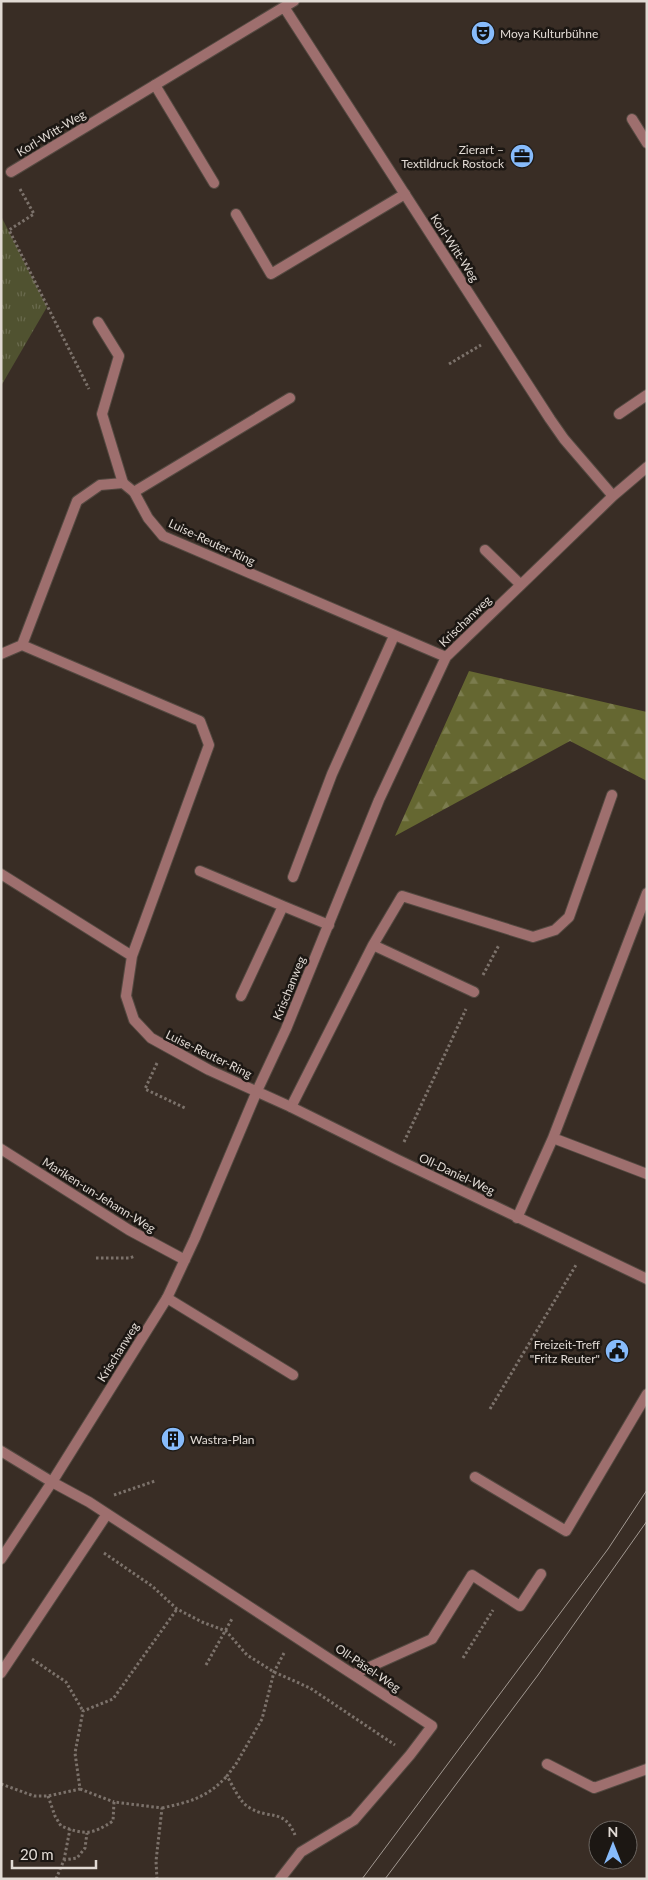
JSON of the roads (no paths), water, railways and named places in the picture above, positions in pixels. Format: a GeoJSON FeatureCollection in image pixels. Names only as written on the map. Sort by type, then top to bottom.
{"type":"FeatureCollection","features":[{"type":"Feature","properties":{"kind":"street","name":"Korl-Witt-Weg"},"geometry":{"type":"LineString","coordinates":[[10,172],[294,1]]}},
{"type":"Feature","properties":{"kind":"street","name":"Korl-Witt-Weg"},"geometry":{"type":"LineString","coordinates":[[284,7],[550,419],[564,439],[613,496]]}},
{"type":"Feature","properties":{"kind":"street"},"geometry":{"type":"LineString","coordinates":[[155,85],[214,183]]}},
{"type":"Feature","properties":{"kind":"street"},"geometry":{"type":"LineString","coordinates":[[632,119],[647,143]]}},
{"type":"Feature","properties":{"kind":"street"},"geometry":{"type":"LineString","coordinates":[[236,214],[271,274],[405,194]]}},
{"type":"Feature","properties":{"kind":"street"},"geometry":{"type":"LineString","coordinates":[[1,654],[22,645],[77,501],[100,485],[123,483],[102,414],[119,356],[98,322]]}},
{"type":"Feature","properties":{"kind":"street"},"geometry":{"type":"LineString","coordinates":[[619,414],[647,395]]}},
{"type":"Feature","properties":{"kind":"street"},"geometry":{"type":"LineString","coordinates":[[134,492],[290,398]]}},
{"type":"Feature","properties":{"kind":"street","name":"Krischanweg"},"geometry":{"type":"LineString","coordinates":[[1,1559],[52,1482],[167,1298],[286,1029],[379,800],[446,656],[613,496],[647,467]]}},
{"type":"Feature","properties":{"kind":"street","name":"Luise-Reuter-Ring"},"geometry":{"type":"LineString","coordinates":[[123,483],[134,492],[148,518],[163,536],[394,636],[446,656]]}},
{"type":"Feature","properties":{"kind":"street"},"geometry":{"type":"LineString","coordinates":[[485,550],[520,584]]}},
{"type":"Feature","properties":{"kind":"street"},"geometry":{"type":"LineString","coordinates":[[293,877],[332,774],[394,636]]}},
{"type":"Feature","properties":{"kind":"street","name":"Luise-Reuter-Ring"},"geometry":{"type":"LineString","coordinates":[[22,645],[200,721],[209,745],[132,956],[126,996],[134,1020],[150,1038],[209,1070],[257,1091]]}},
{"type":"Feature","properties":{"kind":"street"},"geometry":{"type":"LineString","coordinates":[[291,1106],[373,945],[402,896],[533,937],[555,930],[569,917],[612,794]]}},
{"type":"Feature","properties":{"kind":"street"},"geometry":{"type":"LineString","coordinates":[[200,872],[329,925]]}},
{"type":"Feature","properties":{"kind":"street"},"geometry":{"type":"LineString","coordinates":[[1,874],[132,956]]}},
{"type":"Feature","properties":{"kind":"street"},"geometry":{"type":"LineString","coordinates":[[517,1218],[553,1138],[647,893]]}},
{"type":"Feature","properties":{"kind":"street"},"geometry":{"type":"LineString","coordinates":[[241,996],[283,906]]}},
{"type":"Feature","properties":{"kind":"street"},"geometry":{"type":"LineString","coordinates":[[373,945],[474,992]]}},
{"type":"Feature","properties":{"kind":"street","name":"Oll-Daniel-Weg"},"geometry":{"type":"LineString","coordinates":[[257,1091],[517,1218],[647,1279]]}},
{"type":"Feature","properties":{"kind":"street"},"geometry":{"type":"LineString","coordinates":[[553,1138],[647,1174]]}},
{"type":"Feature","properties":{"kind":"street","name":"Mariken-un-Jehann-Weg"},"geometry":{"type":"LineString","coordinates":[[1,1149],[129,1230],[184,1260]]}},
{"type":"Feature","properties":{"kind":"street"},"geometry":{"type":"LineString","coordinates":[[167,1298],[293,1375]]}},
{"type":"Feature","properties":{"kind":"street"},"geometry":{"type":"LineString","coordinates":[[475,1477],[566,1531],[647,1394]]}},
{"type":"Feature","properties":{"kind":"street","name":"Oll-Päsel-Weg"},"geometry":{"type":"LineString","coordinates":[[1,1450],[52,1482],[89,1502],[432,1726],[410,1755],[354,1820],[301,1852],[280,1879]]}},
{"type":"Feature","properties":{"kind":"street"},"geometry":{"type":"LineString","coordinates":[[1,1673],[107,1514]]}},
{"type":"Feature","properties":{"kind":"street"},"geometry":{"type":"LineString","coordinates":[[354,1674],[432,1639],[472,1575],[520,1606],[541,1574]]}},
{"type":"Feature","properties":{"kind":"street"},"geometry":{"type":"LineString","coordinates":[[547,1764],[594,1788],[647,1769]]}},
{"type":"Feature","properties":{"kind":"tram line"},"geometry":{"type":"LineString","coordinates":[[362,1879],[608,1549],[647,1490]]}},
{"type":"Feature","properties":{"kind":"tram line"},"geometry":{"type":"LineString","coordinates":[[385,1879],[538,1675],[647,1521]]}},
{"type":"Feature","properties":{"kind":"place","name":"Moya Kulturbühne"},"geometry":{"type":"Point","coordinates":[483,33]}},
{"type":"Feature","properties":{"kind":"place","name":"Zierart – Textildruck Rostock"},"geometry":{"type":"Point","coordinates":[522,156]}},
{"type":"Feature","properties":{"kind":"place","name":"Freizeit-Treff \"Fritz Reuter\""},"geometry":{"type":"Point","coordinates":[617,1351]}},
{"type":"Feature","properties":{"kind":"place","name":"Wastra-Plan"},"geometry":{"type":"Point","coordinates":[173,1439]}}]}
